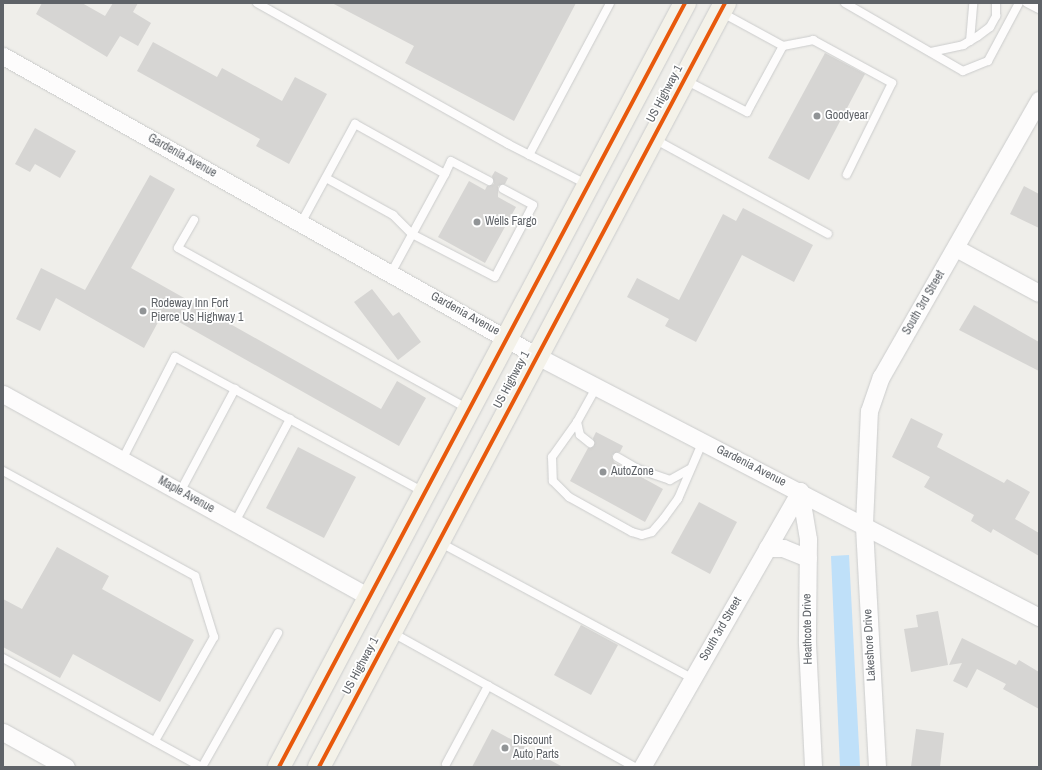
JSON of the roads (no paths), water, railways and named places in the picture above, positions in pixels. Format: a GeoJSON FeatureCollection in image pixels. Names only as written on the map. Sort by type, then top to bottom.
{"type":"FeatureCollection","features":[{"type":"Feature","properties":{"kind":"main road","name":"US Highway 1"},"geometry":{"type":"LineString","coordinates":[[279,767],[685,3]]}},
{"type":"Feature","properties":{"kind":"main road","name":"US Highway 1"},"geometry":{"type":"LineString","coordinates":[[318,767],[684,80],[719,11]]}},
{"type":"Feature","properties":{"kind":"street","name":"Gardenia Avenue"},"geometry":{"type":"LineString","coordinates":[[3,56],[537,356],[864,524],[1039,617]]}},
{"type":"Feature","properties":{"kind":"street","name":"South 3rd Street"},"geometry":{"type":"LineString","coordinates":[[864,524],[869,411],[881,377],[956,248],[1039,100]]}},
{"type":"Feature","properties":{"kind":"street"},"geometry":{"type":"LineString","coordinates":[[956,248],[1039,293]]}},
{"type":"Feature","properties":{"kind":"street","name":"Maple Avenue"},"geometry":{"type":"LineString","coordinates":[[4,396],[369,597]]}},
{"type":"Feature","properties":{"kind":"street","name":"South 3rd Street"},"geometry":{"type":"LineString","coordinates":[[642,767],[800,491]]}},
{"type":"Feature","properties":{"kind":"street","name":"Heathcote Drive"},"geometry":{"type":"LineString","coordinates":[[800,491],[808,539],[807,643],[813,767]]}},
{"type":"Feature","properties":{"kind":"street","name":"Lakeshore Drive"},"geometry":{"type":"LineString","coordinates":[[864,524],[877,767]]}},
{"type":"Feature","properties":{"kind":"street"},"geometry":{"type":"LineString","coordinates":[[767,548],[783,548],[808,558]]}},
{"type":"Feature","properties":{"kind":"street"},"geometry":{"type":"LineString","coordinates":[[3,732],[66,767]]}},
{"type":"Feature","properties":{"kind":"lane"},"geometry":{"type":"LineString","coordinates":[[257,3],[530,155],[588,185]]}},
{"type":"Feature","properties":{"kind":"lane"},"geometry":{"type":"LineString","coordinates":[[530,155],[610,3]]}},
{"type":"Feature","properties":{"kind":"lane"},"geometry":{"type":"LineString","coordinates":[[845,3],[963,71],[988,61],[1019,3]]}},
{"type":"Feature","properties":{"kind":"lane"},"geometry":{"type":"LineString","coordinates":[[970,41],[973,3]]}},
{"type":"Feature","properties":{"kind":"lane"},"geometry":{"type":"LineString","coordinates":[[931,52],[963,45],[990,27],[996,16],[996,3]]}},
{"type":"Feature","properties":{"kind":"lane"},"geometry":{"type":"LineString","coordinates":[[1027,3],[1039,9]]}},
{"type":"Feature","properties":{"kind":"lane"},"geometry":{"type":"LineString","coordinates":[[719,11],[783,46],[813,40],[892,83],[847,174]]}},
{"type":"Feature","properties":{"kind":"lane"},"geometry":{"type":"LineString","coordinates":[[684,80],[747,112],[783,46]]}},
{"type":"Feature","properties":{"kind":"lane"},"geometry":{"type":"LineString","coordinates":[[301,223],[355,124],[446,174]]}},
{"type":"Feature","properties":{"kind":"lane"},"geometry":{"type":"LineString","coordinates":[[653,138],[828,234]]}},
{"type":"Feature","properties":{"kind":"lane"},"geometry":{"type":"LineString","coordinates":[[391,273],[446,174],[451,161],[489,181]]}},
{"type":"Feature","properties":{"kind":"lane"},"geometry":{"type":"LineString","coordinates":[[326,178],[393,215],[412,234],[495,277],[533,205],[502,189]]}},
{"type":"Feature","properties":{"kind":"lane"},"geometry":{"type":"LineString","coordinates":[[194,220],[178,248],[469,409]]}},
{"type":"Feature","properties":{"kind":"lane"},"geometry":{"type":"LineString","coordinates":[[122,460],[175,357],[424,492]]}},
{"type":"Feature","properties":{"kind":"lane"},"geometry":{"type":"LineString","coordinates":[[597,386],[577,422],[552,457],[553,481],[569,497],[632,532],[642,535],[652,532],[678,499],[703,441]]}},
{"type":"Feature","properties":{"kind":"lane"},"geometry":{"type":"LineString","coordinates":[[180,492],[235,389]]}},
{"type":"Feature","properties":{"kind":"lane"},"geometry":{"type":"LineString","coordinates":[[235,522],[290,419]]}},
{"type":"Feature","properties":{"kind":"lane"},"geometry":{"type":"LineString","coordinates":[[577,422],[580,434],[590,443]]}},
{"type":"Feature","properties":{"kind":"lane"},"geometry":{"type":"LineString","coordinates":[[617,457],[638,469],[670,480],[690,469]]}},
{"type":"Feature","properties":{"kind":"lane"},"geometry":{"type":"LineString","coordinates":[[3,471],[194,576],[214,637],[154,741]]}},
{"type":"Feature","properties":{"kind":"lane"},"geometry":{"type":"LineString","coordinates":[[438,541],[693,679]]}},
{"type":"Feature","properties":{"kind":"lane"},"geometry":{"type":"LineString","coordinates":[[390,632],[635,767]]}},
{"type":"Feature","properties":{"kind":"lane"},"geometry":{"type":"LineString","coordinates":[[3,658],[202,767],[278,633]]}},
{"type":"Feature","properties":{"kind":"lane"},"geometry":{"type":"LineString","coordinates":[[446,764],[488,686]]}},
{"type":"Feature","properties":{"kind":"water"},"geometry":{"type":"Polygon","coordinates":[[[849,555],[860,767],[840,767],[831,556],[849,555]]]}},
{"type":"Feature","properties":{"kind":"place","name":"Goodyear"},"geometry":{"type":"Point","coordinates":[817,116]}},
{"type":"Feature","properties":{"kind":"place","name":"Wells Fargo"},"geometry":{"type":"Point","coordinates":[477,222]}},
{"type":"Feature","properties":{"kind":"place","name":"Rodeway Inn Fort Pierce Us Highway 1"},"geometry":{"type":"Point","coordinates":[143,311]}},
{"type":"Feature","properties":{"kind":"place","name":"AutoZone"},"geometry":{"type":"Point","coordinates":[603,472]}},
{"type":"Feature","properties":{"kind":"place","name":"Discount Auto Parts"},"geometry":{"type":"Point","coordinates":[505,748]}}]}
